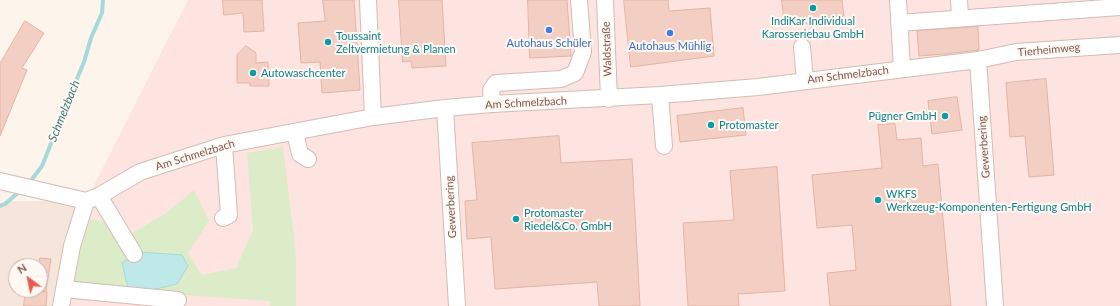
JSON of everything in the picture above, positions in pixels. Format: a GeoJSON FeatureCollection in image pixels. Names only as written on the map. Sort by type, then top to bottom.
{"type":"FeatureCollection","features":[{"type":"Feature","properties":{"kind":"street"},"geometry":{"type":"LineString","coordinates":[[368,0],[373,117]]}},
{"type":"Feature","properties":{"kind":"street"},"geometry":{"type":"LineString","coordinates":[[492,104],[491,90],[496,83],[561,79],[575,72],[583,52],[579,0]]}},
{"type":"Feature","properties":{"kind":"street","name":"Waldstraße"},"geometry":{"type":"LineString","coordinates":[[605,0],[608,99]]}},
{"type":"Feature","properties":{"kind":"street"},"geometry":{"type":"LineString","coordinates":[[898,0],[902,68]]}},
{"type":"Feature","properties":{"kind":"street"},"geometry":{"type":"LineString","coordinates":[[959,0],[960,18]]}},
{"type":"Feature","properties":{"kind":"street"},"geometry":{"type":"LineString","coordinates":[[899,22],[1120,7]]}},
{"type":"Feature","properties":{"kind":"street","name":"Tierheimweg"},"geometry":{"type":"LineString","coordinates":[[978,60],[1016,52],[1120,45]]}},
{"type":"Feature","properties":{"kind":"street"},"geometry":{"type":"LineString","coordinates":[[802,47],[805,81]]}},
{"type":"Feature","properties":{"kind":"street","name":"Am Schmelzbach"},"geometry":{"type":"LineString","coordinates":[[93,198],[140,172],[224,145],[373,117],[492,104],[608,99],[660,95],[759,93],[805,81],[902,68],[978,60]]}},
{"type":"Feature","properties":{"kind":"street","name":"Gewerbering"},"geometry":{"type":"LineString","coordinates":[[978,60],[995,306]]}},
{"type":"Feature","properties":{"kind":"street"},"geometry":{"type":"LineString","coordinates":[[660,95],[664,146]]}},
{"type":"Feature","properties":{"kind":"street","name":"Gewerbering"},"geometry":{"type":"LineString","coordinates":[[445,108],[457,306]]}},
{"type":"Feature","properties":{"kind":"street"},"geometry":{"type":"LineString","coordinates":[[295,132],[300,154],[308,159]]}},
{"type":"Feature","properties":{"kind":"street"},"geometry":{"type":"LineString","coordinates":[[223,218],[229,215],[224,145]]}},
{"type":"Feature","properties":{"kind":"street"},"geometry":{"type":"LineString","coordinates":[[0,181],[35,190],[93,198],[134,254]]}},
{"type":"Feature","properties":{"kind":"street"},"geometry":{"type":"LineString","coordinates":[[61,306],[72,246],[93,198]]}},
{"type":"Feature","properties":{"kind":"street"},"geometry":{"type":"LineString","coordinates":[[64,289],[178,300]]}},
{"type":"Feature","properties":{"kind":"shaded area"},"geometry":{"type":"Polygon","coordinates":[[[188,0],[1120,0],[1120,306],[61,306],[86,201],[188,0]]]}},
{"type":"Feature","properties":{"kind":"shaded area"},"geometry":{"type":"Polygon","coordinates":[[[9,201],[86,201],[61,306],[0,306],[0,206],[9,201]]]}},
{"type":"Feature","properties":{"kind":"green space"},"geometry":{"type":"Polygon","coordinates":[[[283,147],[296,255],[296,306],[270,306],[269,301],[185,295],[162,306],[149,306],[141,300],[143,292],[188,266],[182,255],[140,252],[129,292],[71,288],[80,249],[91,219],[109,222],[122,239],[165,214],[194,190],[209,221],[188,253],[202,275],[236,268],[253,230],[247,153],[283,147]]]}},
{"type":"Feature","properties":{"kind":"water"},"geometry":{"type":"Polygon","coordinates":[[[140,252],[182,255],[188,266],[177,284],[143,292],[129,292],[122,263],[140,252]]]}},
{"type":"Feature","properties":{"kind":"building"},"geometry":{"type":"Polygon","coordinates":[[[223,0],[262,0],[264,31],[244,32],[243,13],[224,15],[223,0]]]}},
{"type":"Feature","properties":{"kind":"building","name":"Toussaint Zeltvermietung & Planen"},"geometry":{"type":"Polygon","coordinates":[[[323,0],[354,0],[360,90],[322,93],[320,62],[301,63],[298,23],[325,21],[323,0]]]}},
{"type":"Feature","properties":{"kind":"building"},"geometry":{"type":"Polygon","coordinates":[[[399,0],[442,0],[446,66],[412,68],[411,61],[403,62],[399,0]]]}},
{"type":"Feature","properties":{"kind":"building","name":"Autohaus Schüler"},"geometry":{"type":"Polygon","coordinates":[[[528,0],[567,0],[571,56],[530,58],[528,0]]]}},
{"type":"Feature","properties":{"kind":"building","name":"Autohaus Mühlig"},"geometry":{"type":"Polygon","coordinates":[[[624,0],[668,0],[669,11],[710,8],[714,56],[631,67],[624,0]]]}},
{"type":"Feature","properties":{"kind":"building","name":"IndiKar Individual Karosseriebau GmbH"},"geometry":{"type":"Polygon","coordinates":[[[782,0],[842,0],[844,16],[821,19],[813,29],[806,23],[785,25],[782,0]]]}},
{"type":"Feature","properties":{"kind":"building"},"geometry":{"type":"Polygon","coordinates":[[[25,21],[44,33],[22,68],[27,70],[0,136],[0,64],[25,21]]]}},
{"type":"Feature","properties":{"kind":"building"},"geometry":{"type":"Polygon","coordinates":[[[978,27],[979,50],[919,56],[917,31],[978,27]]]}},
{"type":"Feature","properties":{"kind":"building","name":"Autowaschcenter"},"geometry":{"type":"Polygon","coordinates":[[[246,46],[256,53],[256,63],[268,62],[269,86],[250,86],[250,83],[237,83],[237,55],[246,46]]]}},
{"type":"Feature","properties":{"kind":"building"},"geometry":{"type":"Polygon","coordinates":[[[1046,79],[1054,175],[1029,177],[1025,136],[1010,137],[1006,83],[1046,79]]]}},
{"type":"Feature","properties":{"kind":"building","name":"Pügner GmbH"},"geometry":{"type":"Polygon","coordinates":[[[957,97],[962,130],[932,134],[928,101],[957,97]]]}},
{"type":"Feature","properties":{"kind":"building","name":"Protomaster"},"geometry":{"type":"Polygon","coordinates":[[[743,108],[746,135],[680,142],[677,116],[743,108]]]}},
{"type":"Feature","properties":{"kind":"building","name":"WKFS Werkzeug-Komponenten-Fertigung GmbH"},"geometry":{"type":"Polygon","coordinates":[[[895,124],[897,140],[921,138],[923,166],[938,164],[951,306],[830,306],[827,273],[856,270],[852,225],[817,228],[812,175],[882,168],[878,125],[895,124]]]}},
{"type":"Feature","properties":{"kind":"building"},"geometry":{"type":"Polygon","coordinates":[[[559,136],[561,163],[632,159],[640,306],[599,306],[597,282],[495,289],[491,237],[467,239],[465,201],[477,200],[472,143],[559,136]]]}},
{"type":"Feature","properties":{"kind":"building"},"geometry":{"type":"Polygon","coordinates":[[[777,167],[785,291],[738,294],[739,306],[688,306],[683,223],[734,220],[730,171],[777,167]]]}},
{"type":"Feature","properties":{"kind":"building"},"geometry":{"type":"Polygon","coordinates":[[[48,259],[51,259],[48,278],[48,259]]]}},
{"type":"Feature","properties":{"kind":"building"},"geometry":{"type":"Polygon","coordinates":[[[25,298],[47,298],[46,306],[24,306],[25,298]]]}},
{"type":"Feature","properties":{"kind":"waterway","name":"Schmelzbach"},"geometry":{"type":"LineString","coordinates":[[29,183],[42,166],[57,131],[84,62],[91,38],[102,13],[103,0]]}},
{"type":"Feature","properties":{"kind":"waterway","name":"Schmelzbach"},"geometry":{"type":"LineString","coordinates":[[0,206],[5,204],[21,190]]}},
{"type":"Feature","properties":{"kind":"place","name":"IndiKar Individual Karosseriebau GmbH"},"geometry":{"type":"Point","coordinates":[813,8]}},
{"type":"Feature","properties":{"kind":"place","name":"Autohaus Schüler"},"geometry":{"type":"Point","coordinates":[549,30]}},
{"type":"Feature","properties":{"kind":"place","name":"Autohaus Mühlig"},"geometry":{"type":"Point","coordinates":[670,33]}},
{"type":"Feature","properties":{"kind":"place","name":"Toussaint Zeltvermietung & Planen"},"geometry":{"type":"Point","coordinates":[328,42]}},
{"type":"Feature","properties":{"kind":"place","name":"Autowaschcenter"},"geometry":{"type":"Point","coordinates":[253,73]}},
{"type":"Feature","properties":{"kind":"place","name":"Pügner GmbH"},"geometry":{"type":"Point","coordinates":[945,116]}},
{"type":"Feature","properties":{"kind":"place","name":"Protomaster"},"geometry":{"type":"Point","coordinates":[711,125]}},
{"type":"Feature","properties":{"kind":"place","name":"WKFS Werkzeug-Komponenten-Fertigung GmbH"},"geometry":{"type":"Point","coordinates":[878,200]}},
{"type":"Feature","properties":{"kind":"place","name":"Protomaster Riedel&Co. GmbH"},"geometry":{"type":"Point","coordinates":[516,219]}}]}
